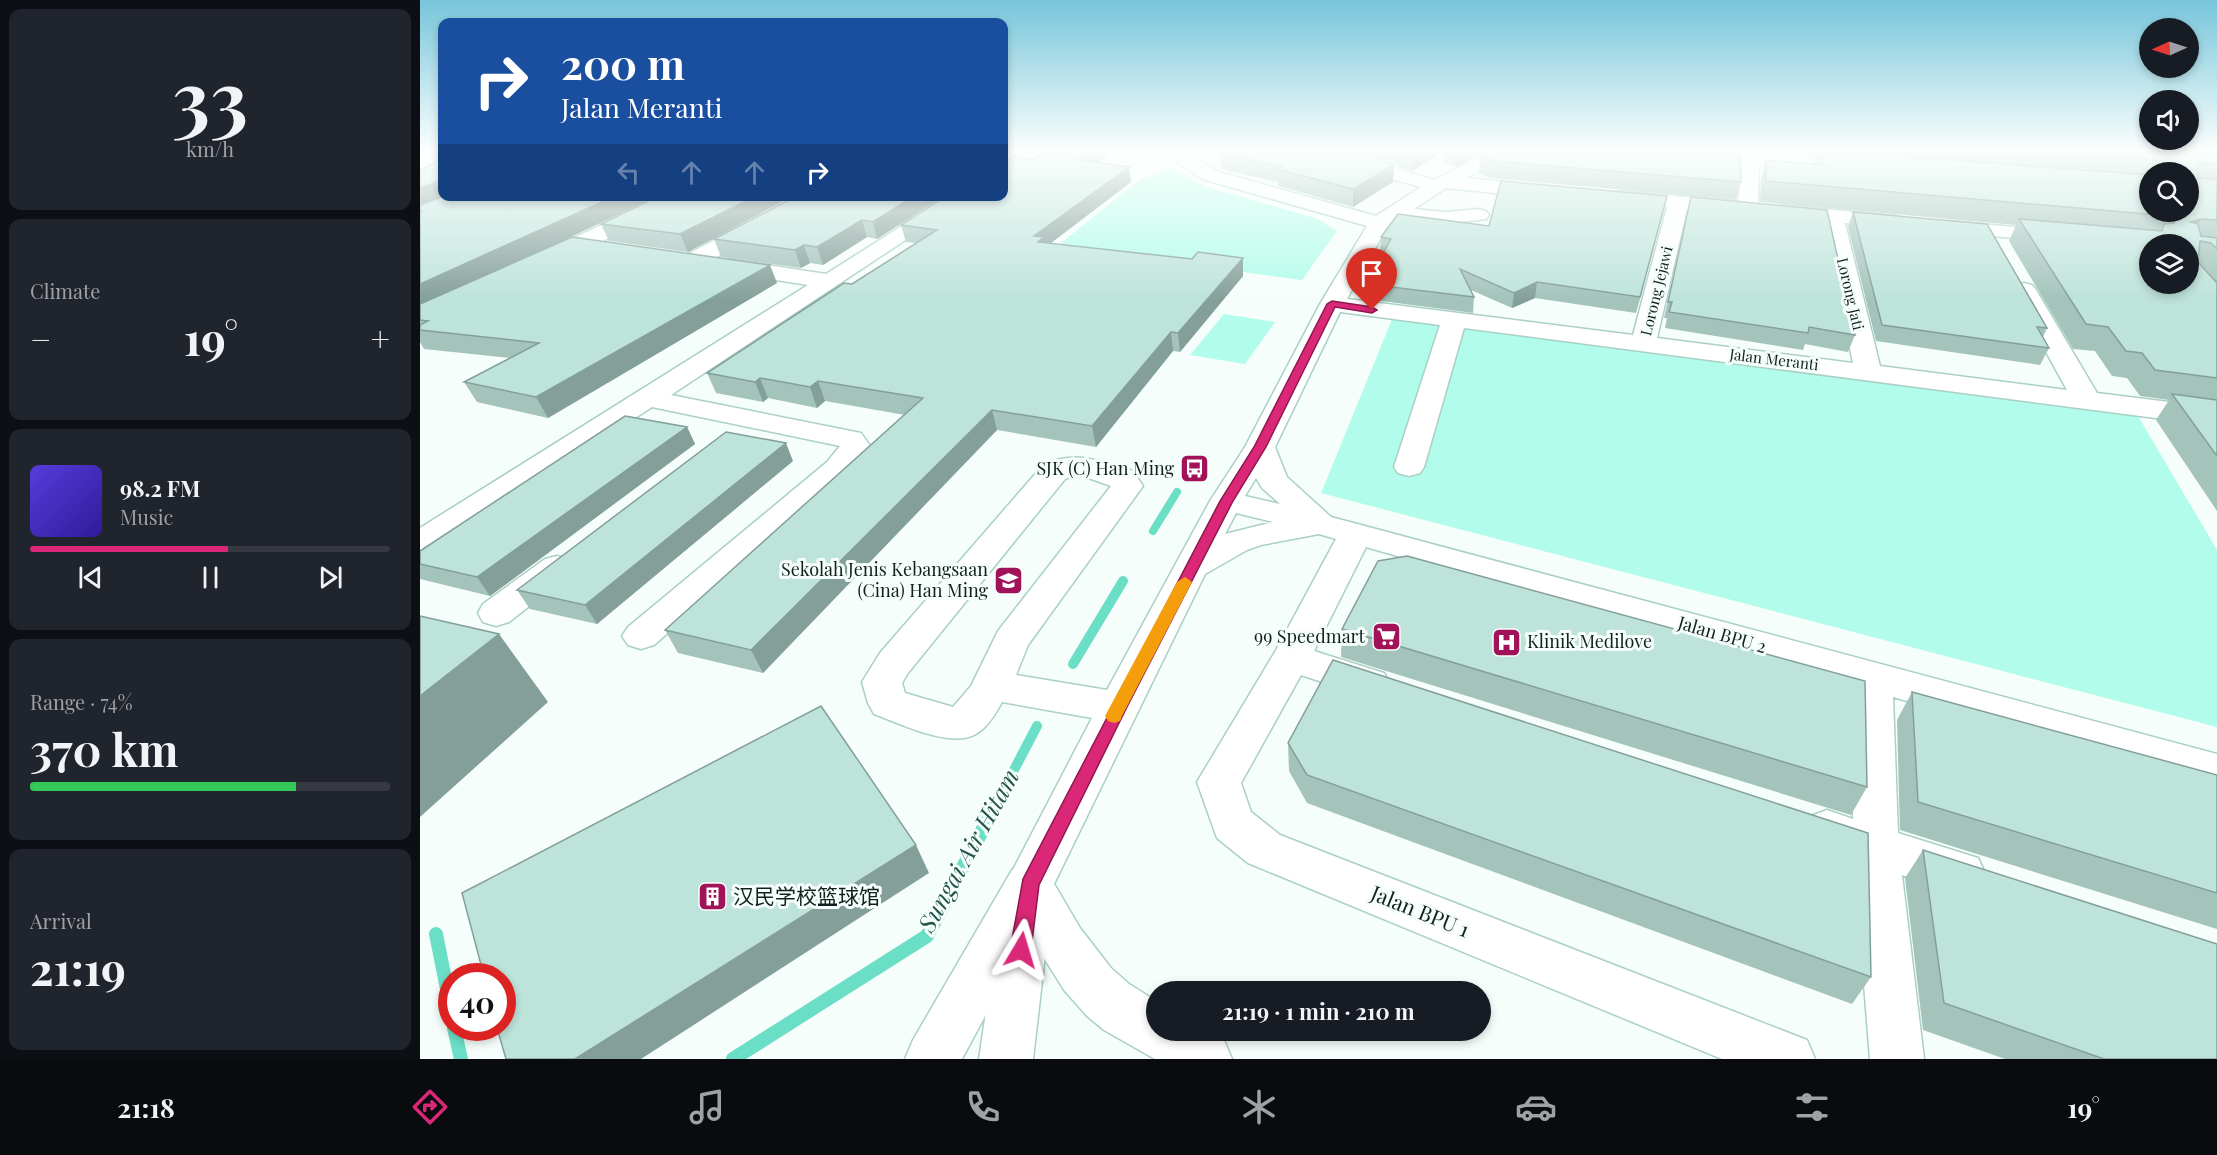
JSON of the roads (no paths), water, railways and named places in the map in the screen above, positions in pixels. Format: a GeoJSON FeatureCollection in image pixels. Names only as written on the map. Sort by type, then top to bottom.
{"type":"FeatureCollection","features":[{"type":"Feature","properties":{"kind":"street"},"geometry":{"type":"LineString","coordinates":[[525,269],[670,201]]}},
{"type":"Feature","properties":{"kind":"street"},"geometry":{"type":"LineString","coordinates":[[693,261],[805,201]]}},
{"type":"Feature","properties":{"kind":"street"},"geometry":{"type":"LineString","coordinates":[[420,543],[955,201]]}},
{"type":"Feature","properties":{"kind":"street"},"geometry":{"type":"LineString","coordinates":[[1317,201],[1387,218],[1479,216]]}},
{"type":"Feature","properties":{"kind":"street"},"geometry":{"type":"LineString","coordinates":[[932,1059],[986,966],[1029,885],[1118,707],[1226,501],[1260,447],[1332,304],[1387,218],[1413,201]]}},
{"type":"Feature","properties":{"kind":"street"},"geometry":{"type":"LineString","coordinates":[[1669,201],[1912,223]]}},
{"type":"Feature","properties":{"kind":"street"},"geometry":{"type":"LineString","coordinates":[[1748,201],[1748,208]]}},
{"type":"Feature","properties":{"kind":"street","name":"Lorong Jejawi"},"geometry":{"type":"LineString","coordinates":[[1643,344],[1678,202]]}},
{"type":"Feature","properties":{"kind":"street","name":"Lorong Jati"},"geometry":{"type":"LineString","coordinates":[[1833,216],[1868,372]]}},
{"type":"Feature","properties":{"kind":"street"},"geometry":{"type":"LineString","coordinates":[[1934,225],[2002,250],[2139,245]]}},
{"type":"Feature","properties":{"kind":"street"},"geometry":{"type":"LineString","coordinates":[[578,245],[612,250]]}},
{"type":"Feature","properties":{"kind":"street"},"geometry":{"type":"LineString","coordinates":[[2002,250],[2086,400]]}},
{"type":"Feature","properties":{"kind":"street"},"geometry":{"type":"LineString","coordinates":[[669,258],[830,281]]}},
{"type":"Feature","properties":{"kind":"street","name":"Jalan Meranti"},"geometry":{"type":"LineString","coordinates":[[1332,304],[2217,417]]}},
{"type":"Feature","properties":{"kind":"street"},"geometry":{"type":"LineString","coordinates":[[1409,467],[1454,321]]}},
{"type":"Feature","properties":{"kind":"street"},"geometry":{"type":"LineString","coordinates":[[641,636],[838,468],[856,447],[851,439],[646,398]]}},
{"type":"Feature","properties":{"kind":"street"},"geometry":{"type":"LineString","coordinates":[[724,441],[752,419]]}},
{"type":"Feature","properties":{"kind":"street"},"geometry":{"type":"LineString","coordinates":[[1260,447],[1273,481],[1340,529]]}},
{"type":"Feature","properties":{"kind":"street"},"geometry":{"type":"LineString","coordinates":[[1078,465],[1122,478],[1127,486],[1011,641],[990,685],[976,712],[962,723],[946,722],[888,703],[882,682],[894,663],[1054,472],[1066,466],[1078,465]]}},
{"type":"Feature","properties":{"kind":"street","name":"Jalan BPU 2"},"geometry":{"type":"LineString","coordinates":[[1226,501],[1340,529],[2217,772]]}},
{"type":"Feature","properties":{"kind":"street"},"geometry":{"type":"LineString","coordinates":[[1193,566],[1235,542],[1258,535],[1340,529]]}},
{"type":"Feature","properties":{"kind":"street","name":"Jalan BPU 1"},"geometry":{"type":"LineString","coordinates":[[1340,529],[1292,658],[1219,782],[1233,824],[1264,849],[1788,1059]]}},
{"type":"Feature","properties":{"kind":"street"},"geometry":{"type":"LineString","coordinates":[[496,613],[582,549]]}},
{"type":"Feature","properties":{"kind":"street"},"geometry":{"type":"LineString","coordinates":[[1292,658],[1404,694]]}},
{"type":"Feature","properties":{"kind":"street"},"geometry":{"type":"LineString","coordinates":[[1873,677],[1876,845],[1897,1059]]}},
{"type":"Feature","properties":{"kind":"street"},"geometry":{"type":"LineString","coordinates":[[990,685],[1118,707]]}},
{"type":"Feature","properties":{"kind":"street"},"geometry":{"type":"LineString","coordinates":[[1786,816],[2001,885]]}},
{"type":"Feature","properties":{"kind":"street"},"geometry":{"type":"LineString","coordinates":[[1029,885],[1074,964],[1106,999],[1146,1023]]}},
{"type":"Feature","properties":{"kind":"street"},"geometry":{"type":"LineString","coordinates":[[1006,1059],[1029,885]]}},
{"type":"Feature","properties":{"kind":"street"},"geometry":{"type":"LineString","coordinates":[[1175,1041],[1205,1059]]}},
{"type":"Feature","properties":{"kind":"waterway","name":"Sungai Air Hitam"},"geometry":{"type":"LineString","coordinates":[[1153,531],[1177,492]]}},
{"type":"Feature","properties":{"kind":"waterway","name":"Sungai Air Hitam"},"geometry":{"type":"LineString","coordinates":[[1073,664],[1123,581]]}},
{"type":"Feature","properties":{"kind":"waterway","name":"Sungai Air Hitam"},"geometry":{"type":"LineString","coordinates":[[1004,789],[1037,726]]}},
{"type":"Feature","properties":{"kind":"waterway","name":"Sungai Air Hitam"},"geometry":{"type":"LineString","coordinates":[[733,1059],[927,936],[1005,787]]}},
{"type":"Feature","properties":{"kind":"waterway"},"geometry":{"type":"LineString","coordinates":[[436,934],[442,963]]}},
{"type":"Feature","properties":{"kind":"waterway"},"geometry":{"type":"LineString","coordinates":[[457,1041],[461,1059]]}},
{"type":"Feature","properties":{"kind":"place","name":"SJK (C) Han Ming"},"geometry":{"type":"Point","coordinates":[1195,469]}},
{"type":"Feature","properties":{"kind":"place","name":"Sekolah Jenis Kebangsaan (Cina) Han Ming"},"geometry":{"type":"Point","coordinates":[1009,580]}},
{"type":"Feature","properties":{"kind":"place","name":"99 Speedmart"},"geometry":{"type":"Point","coordinates":[1386,637]}},
{"type":"Feature","properties":{"kind":"place","name":"Klinik Medilove"},"geometry":{"type":"Point","coordinates":[1506,642]}},
{"type":"Feature","properties":{"kind":"place","name":"汉民学校篮球馆"},"geometry":{"type":"Point","coordinates":[712,897]}}]}
